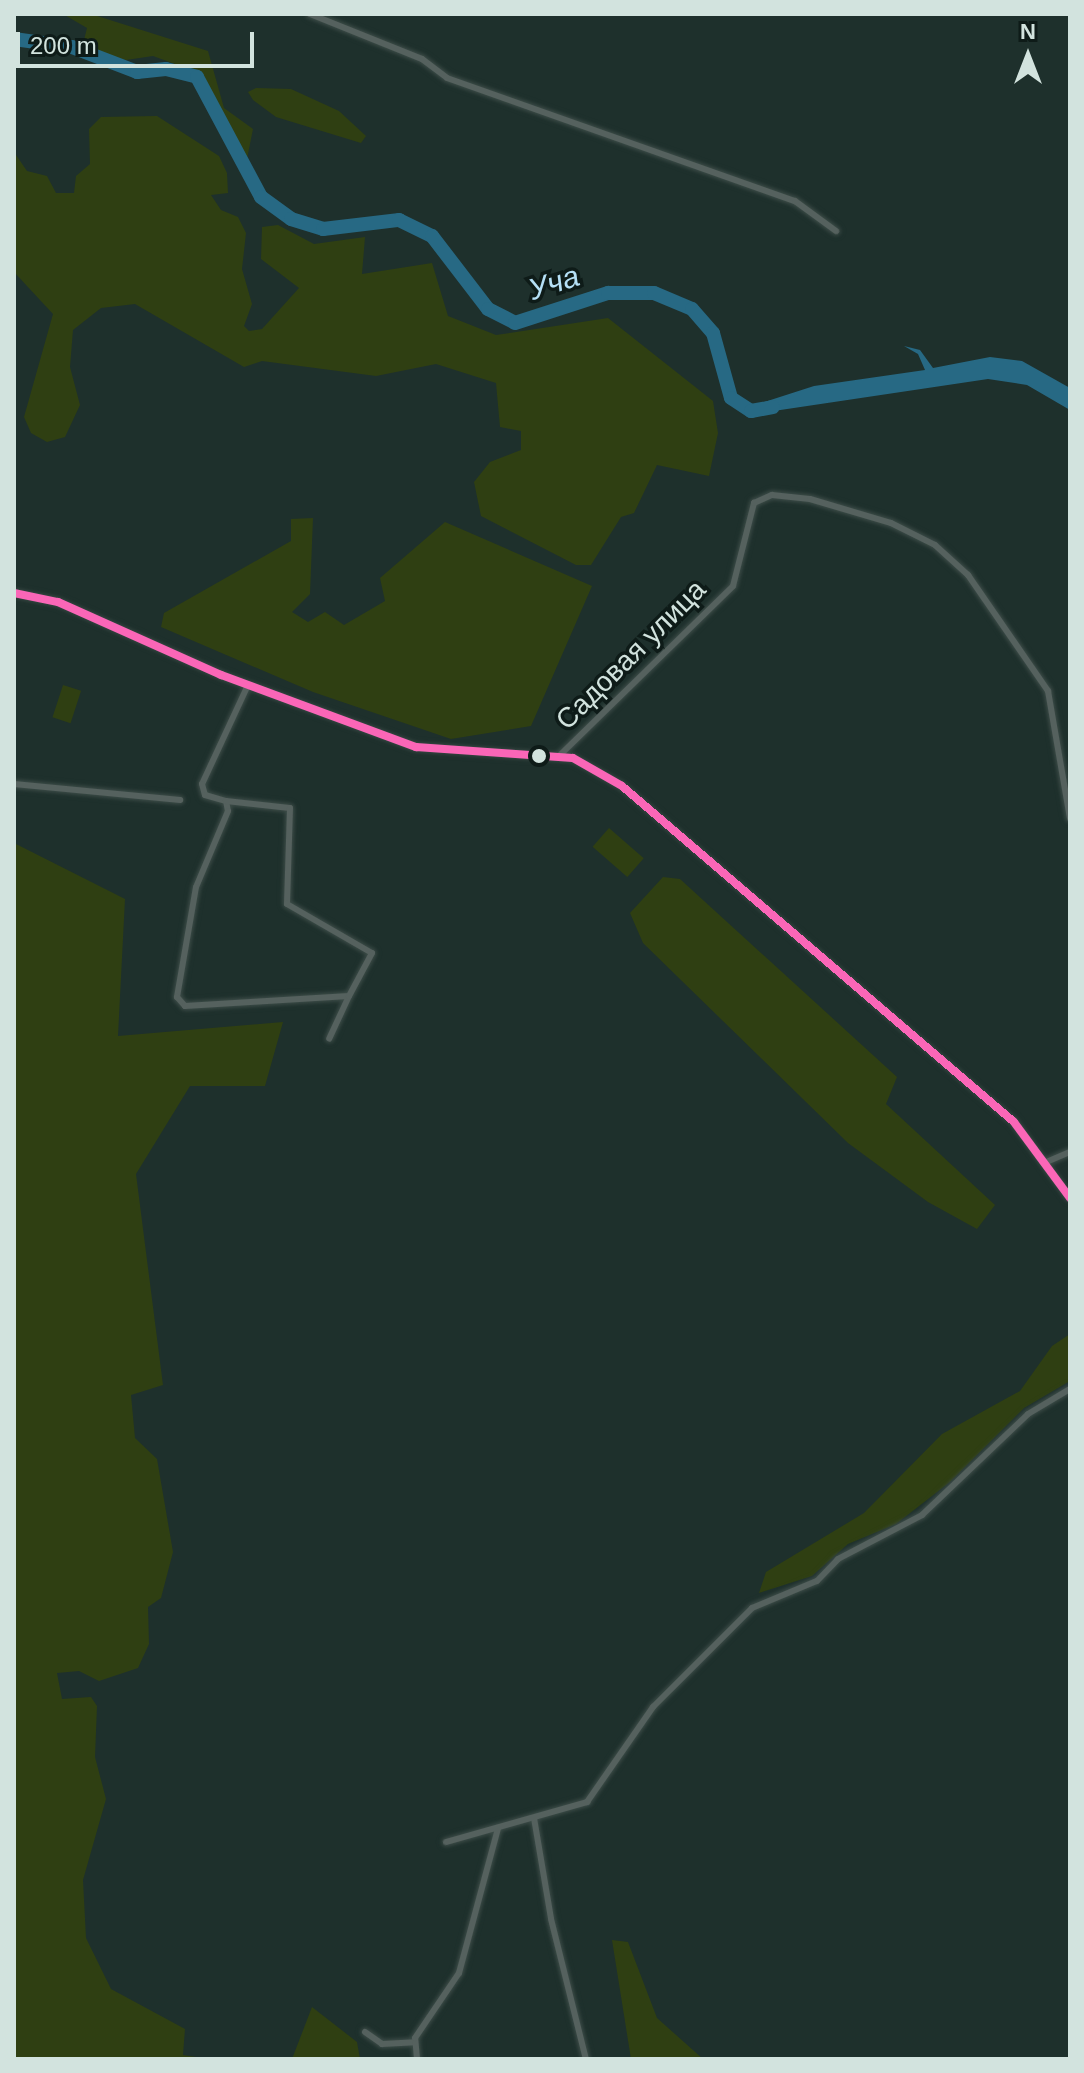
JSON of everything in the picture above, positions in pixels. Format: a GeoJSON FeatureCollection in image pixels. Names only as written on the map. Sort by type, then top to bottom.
{"type":"FeatureCollection","features":[{"type":"Feature","properties":{"kind":"street"},"geometry":{"type":"LineString","coordinates":[[310,14],[422,59],[447,78],[795,201],[836,231]]}},
{"type":"Feature","properties":{"kind":"street","name":"Садовая улица"},"geometry":{"type":"LineString","coordinates":[[559,757],[733,586],[754,503],[772,495],[891,523],[935,545],[1007,624],[1048,691],[1070,818]]}},
{"type":"Feature","properties":{"kind":"street"},"geometry":{"type":"LineString","coordinates":[[14,593],[58,602],[248,685],[416,747],[559,757],[622,786],[1014,1122],[1070,1198]]}},
{"type":"Feature","properties":{"kind":"street"},"geometry":{"type":"LineString","coordinates":[[248,685],[202,784],[205,795],[226,801],[290,808],[287,904],[372,953],[329,1039]]}},
{"type":"Feature","properties":{"kind":"street"},"geometry":{"type":"LineString","coordinates":[[14,784],[180,800]]}},
{"type":"Feature","properties":{"kind":"street"},"geometry":{"type":"LineString","coordinates":[[226,801],[196,887],[177,997],[185,1006],[349,996]]}},
{"type":"Feature","properties":{"kind":"street"},"geometry":{"type":"LineString","coordinates":[[1044,1163],[1070,1152]]}},
{"type":"Feature","properties":{"kind":"street"},"geometry":{"type":"LineString","coordinates":[[446,1842],[587,1802],[653,1707],[752,1608],[817,1581],[838,1559],[922,1515],[1028,1414],[1070,1389]]}},
{"type":"Feature","properties":{"kind":"street"},"geometry":{"type":"LineString","coordinates":[[534,1818],[551,1919],[586,2059]]}},
{"type":"Feature","properties":{"kind":"street"},"geometry":{"type":"LineString","coordinates":[[417,2059],[415,2042],[459,1973],[498,1828]]}},
{"type":"Feature","properties":{"kind":"street"},"geometry":{"type":"LineString","coordinates":[[365,2032],[382,2044],[415,2042]]}},
{"type":"Feature","properties":{"kind":"green space"},"geometry":{"type":"Polygon","coordinates":[[[63,14],[91,14],[208,51],[224,108],[253,129],[246,164],[197,72],[153,56],[126,60],[100,53],[83,44],[87,28],[63,14]]]}},
{"type":"Feature","properties":{"kind":"green space"},"geometry":{"type":"Polygon","coordinates":[[[256,88],[291,89],[339,111],[366,136],[361,143],[276,117],[253,100],[248,92],[256,88]]]}},
{"type":"Feature","properties":{"kind":"green space"},"geometry":{"type":"Polygon","coordinates":[[[157,116],[219,156],[227,173],[228,193],[211,195],[221,210],[238,217],[246,233],[242,269],[252,304],[244,326],[249,331],[262,329],[299,288],[261,259],[262,227],[278,225],[314,244],[365,237],[362,274],[432,263],[448,316],[496,335],[608,318],[713,401],[718,433],[709,476],[657,465],[634,513],[621,517],[591,565],[576,565],[481,516],[474,482],[490,462],[521,450],[521,431],[500,427],[496,383],[436,364],[376,376],[262,361],[244,367],[135,304],[101,308],[73,330],[70,367],[80,405],[65,437],[47,442],[31,433],[24,417],[53,314],[14,272],[14,152],[27,171],[47,176],[56,193],[74,193],[76,176],[90,164],[89,129],[101,117],[157,116]]]}},
{"type":"Feature","properties":{"kind":"green space"},"geometry":{"type":"Polygon","coordinates":[[[313,518],[310,594],[292,612],[308,622],[325,612],[344,625],[385,601],[380,578],[445,522],[592,586],[531,726],[451,739],[313,692],[161,627],[164,613],[291,541],[291,519],[313,518]]]}},
{"type":"Feature","properties":{"kind":"green space"},"geometry":{"type":"Polygon","coordinates":[[[63,685],[81,691],[71,723],[52,717],[63,685]]]}},
{"type":"Feature","properties":{"kind":"green space"},"geometry":{"type":"Polygon","coordinates":[[[609,828],[644,858],[627,877],[593,847],[609,828]]]}},
{"type":"Feature","properties":{"kind":"green space"},"geometry":{"type":"Polygon","coordinates":[[[14,843],[125,899],[118,1036],[283,1022],[265,1086],[190,1086],[136,1174],[163,1385],[131,1395],[135,1438],[157,1459],[173,1552],[161,1598],[148,1607],[149,1644],[138,1668],[99,1681],[79,1671],[57,1673],[62,1699],[91,1697],[97,1706],[95,1757],[106,1799],[83,1880],[86,1938],[111,1989],[185,2029],[183,2055],[209,2059],[14,2059],[14,843]]]}},
{"type":"Feature","properties":{"kind":"green space"},"geometry":{"type":"Polygon","coordinates":[[[663,877],[680,879],[897,1077],[886,1104],[995,1205],[977,1229],[928,1202],[848,1143],[643,943],[630,913],[663,877]]]}},
{"type":"Feature","properties":{"kind":"green space"},"geometry":{"type":"Polygon","coordinates":[[[1070,1334],[1070,1381],[1024,1408],[950,1482],[896,1524],[848,1544],[812,1576],[759,1593],[766,1572],[864,1513],[942,1434],[1020,1391],[1052,1346],[1070,1334]]]}},
{"type":"Feature","properties":{"kind":"green space"},"geometry":{"type":"Polygon","coordinates":[[[612,1940],[628,1942],[657,2018],[703,2059],[631,2059],[612,1940]]]}},
{"type":"Feature","properties":{"kind":"green space"},"geometry":{"type":"Polygon","coordinates":[[[312,2007],[357,2042],[360,2059],[292,2059],[312,2007]]]}},
{"type":"Feature","properties":{"kind":"water"},"geometry":{"type":"Polygon","coordinates":[[[904,346],[920,350],[933,368],[990,357],[1022,361],[1070,388],[1070,410],[1027,385],[988,379],[754,414],[755,405],[814,386],[925,370],[918,354],[904,346]]]}},
{"type":"Feature","properties":{"kind":"waterway","name":"Уча"},"geometry":{"type":"LineString","coordinates":[[14,39],[72,47],[137,72],[166,69],[197,77],[261,197],[291,219],[323,229],[399,220],[432,236],[488,309],[515,323],[608,293],[654,293],[692,309],[713,333],[731,398],[751,411],[773,407]]}},
{"type":"Feature","properties":{"kind":"transit line"},"geometry":{"type":"LineString","coordinates":[[14,593],[58,602],[221,675],[416,747],[573,758],[622,786],[1014,1122],[1070,1198]]}}]}
